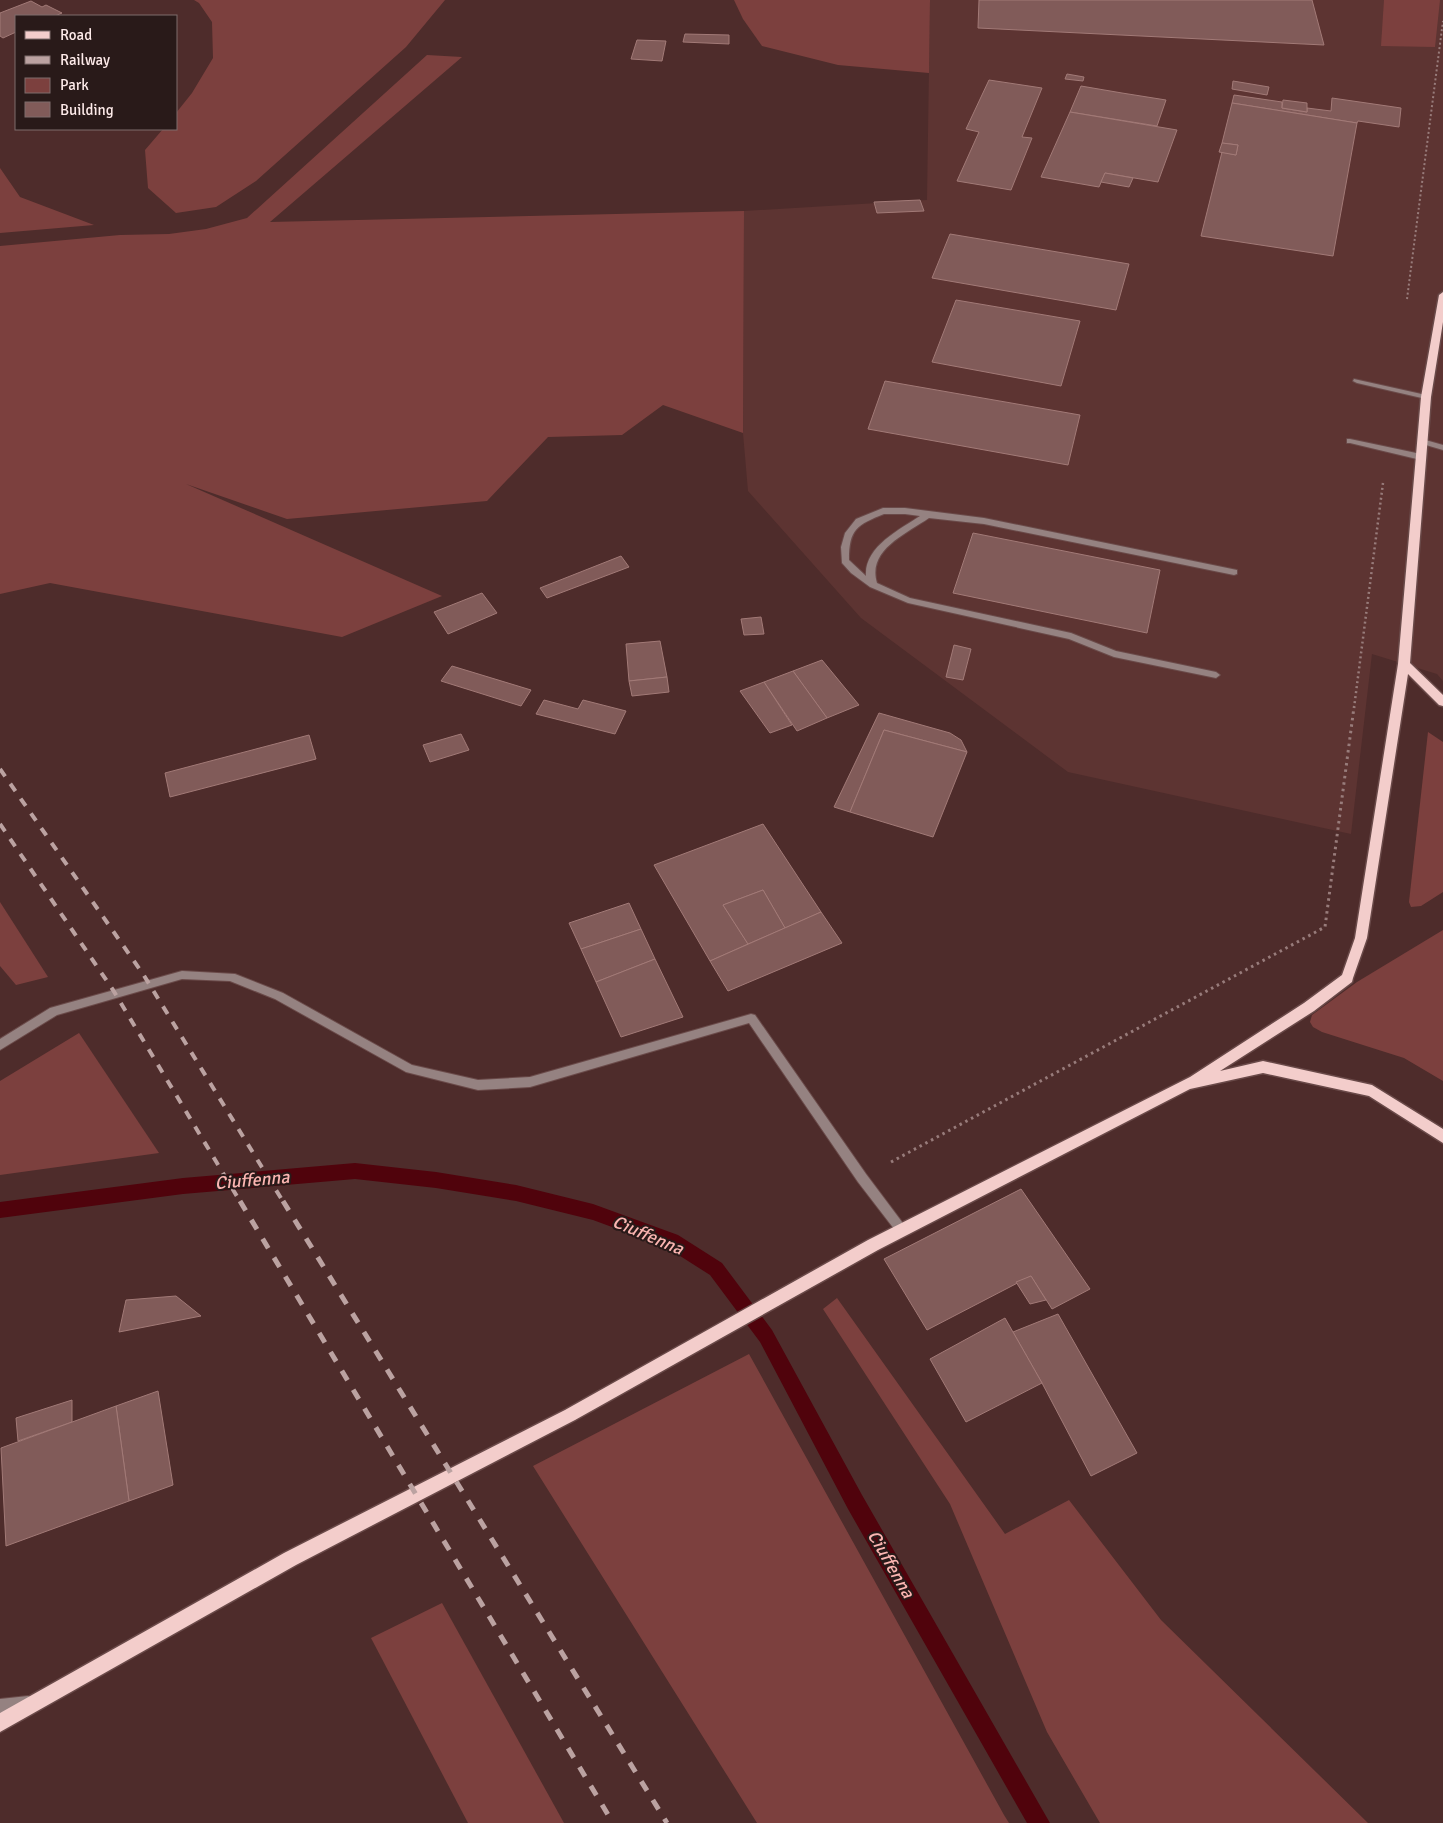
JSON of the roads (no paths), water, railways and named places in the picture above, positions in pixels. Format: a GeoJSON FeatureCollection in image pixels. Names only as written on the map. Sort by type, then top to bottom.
{"type":"FeatureCollection","features":[{"type":"Feature","properties":{"kind":"main road"},"geometry":{"type":"LineString","coordinates":[[0,1723],[290,1559],[570,1415],[902,1230],[1187,1084],[1309,1007],[1347,978],[1361,938],[1404,664],[1426,397],[1443,295]]}},
{"type":"Feature","properties":{"kind":"main road"},"geometry":{"type":"LineString","coordinates":[[1404,664],[1443,702]]}},
{"type":"Feature","properties":{"kind":"main road"},"geometry":{"type":"LineString","coordinates":[[1187,1084],[1263,1068],[1372,1092],[1443,1137]]}},
{"type":"Feature","properties":{"kind":"street"},"geometry":{"type":"LineString","coordinates":[[1357,381],[1426,397]]}},
{"type":"Feature","properties":{"kind":"street"},"geometry":{"type":"LineString","coordinates":[[1350,441],[1421,457]]}},
{"type":"Feature","properties":{"kind":"street"},"geometry":{"type":"LineString","coordinates":[[1422,441],[1443,448]]}},
{"type":"Feature","properties":{"kind":"street"},"geometry":{"type":"LineString","coordinates":[[1216,676],[1114,654],[1071,636],[908,600],[873,585],[854,571],[845,561],[845,546],[849,533],[859,521],[883,511],[905,511],[984,521],[1234,572]]}},
{"type":"Feature","properties":{"kind":"street"},"geometry":{"type":"LineString","coordinates":[[873,585],[870,573],[871,564],[879,551],[927,514]]}},
{"type":"Feature","properties":{"kind":"street"},"geometry":{"type":"LineString","coordinates":[[0,1045],[54,1011],[182,974],[231,977],[279,996],[410,1070],[478,1085],[530,1082],[751,1018],[862,1178],[902,1230]]}},
{"type":"Feature","properties":{"kind":"street"},"geometry":{"type":"LineString","coordinates":[[0,1706],[39,1702]]}},
{"type":"Feature","properties":{"kind":"waterway","name":"Ciuffenna"},"geometry":{"type":"LineString","coordinates":[[0,1210],[183,1186],[355,1171],[436,1180],[516,1193],[593,1212],[672,1241],[716,1269],[766,1336],[855,1502],[1039,1823]]}},
{"type":"Feature","properties":{"kind":"railway"},"geometry":{"type":"LineString","coordinates":[[0,769],[143,974],[284,1203]]}},
{"type":"Feature","properties":{"kind":"railway"},"geometry":{"type":"LineString","coordinates":[[0,824],[113,990],[241,1203]]}},
{"type":"Feature","properties":{"kind":"railway"},"geometry":{"type":"LineString","coordinates":[[240,1201],[613,1823]]}},
{"type":"Feature","properties":{"kind":"railway"},"geometry":{"type":"LineString","coordinates":[[283,1201],[667,1823]]}}]}
